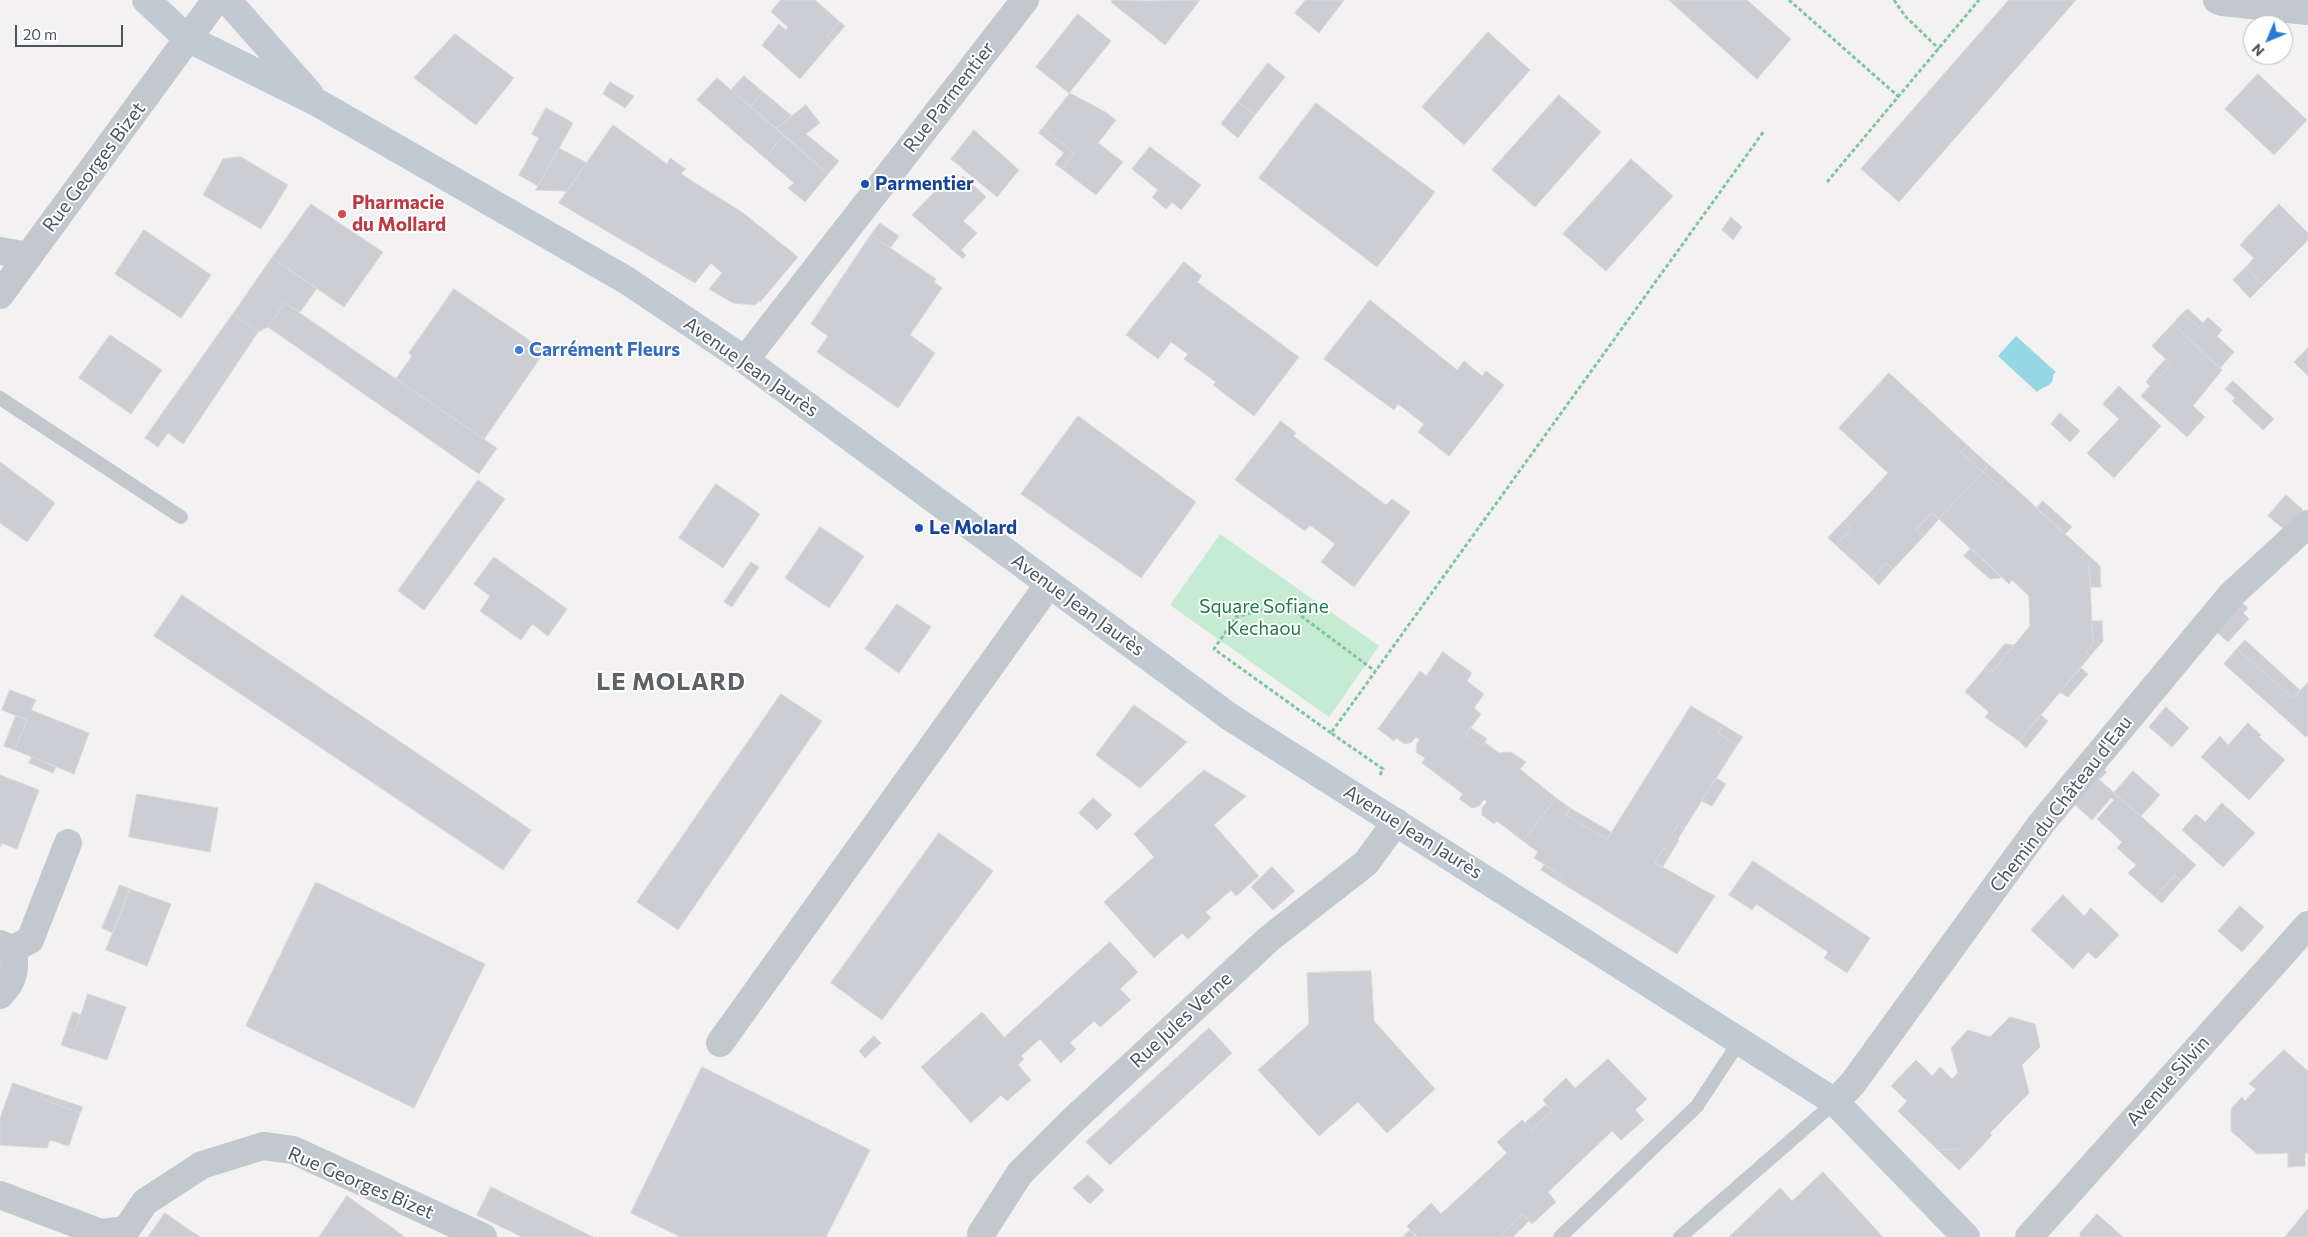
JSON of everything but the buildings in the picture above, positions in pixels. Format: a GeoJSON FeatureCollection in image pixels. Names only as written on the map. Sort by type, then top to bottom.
{"type":"FeatureCollection","features":[{"type":"Feature","properties":{"kind":"main road","name":"Avenue Jean Jaurès"},"geometry":{"type":"LineString","coordinates":[[146,0],[187,38],[318,104],[626,280],[745,360],[1230,717],[1835,1102],[1966,1237]]}},
{"type":"Feature","properties":{"kind":"main road","name":"Avenue Jean Jaurès"},"geometry":{"type":"LineString","coordinates":[[227,0],[318,104]]}},
{"type":"Feature","properties":{"kind":"street","name":"Rue Georges Bizet"},"geometry":{"type":"LineString","coordinates":[[0,295],[216,0]]}},
{"type":"Feature","properties":{"kind":"street","name":"Rue Parmentier"},"geometry":{"type":"LineString","coordinates":[[745,360],[1025,0]]}},
{"type":"Feature","properties":{"kind":"street"},"geometry":{"type":"LineString","coordinates":[[2217,0],[2308,11]]}},
{"type":"Feature","properties":{"kind":"street"},"geometry":{"type":"LineString","coordinates":[[0,251],[28,256]]}},
{"type":"Feature","properties":{"kind":"street","name":"Chemin du Château d'Eau"},"geometry":{"type":"LineString","coordinates":[[1835,1102],[1853,1083],[2041,824],[2231,595],[2308,524]]}},
{"type":"Feature","properties":{"kind":"street"},"geometry":{"type":"LineString","coordinates":[[720,1043],[1050,584]]}},
{"type":"Feature","properties":{"kind":"street","name":"Rue Jules Verne"},"geometry":{"type":"LineString","coordinates":[[982,1234],[1020,1173],[1072,1120],[1270,938],[1366,862],[1396,822]]}},
{"type":"Feature","properties":{"kind":"street"},"geometry":{"type":"LineString","coordinates":[[0,995],[12,980],[16,966],[7,947],[30,940],[68,842]]}},
{"type":"Feature","properties":{"kind":"street","name":"Avenue Silvin"},"geometry":{"type":"LineString","coordinates":[[2029,1237],[2308,925]]}},
{"type":"Feature","properties":{"kind":"street","name":"Rue Georges Bizet"},"geometry":{"type":"LineString","coordinates":[[0,1195],[101,1233],[126,1230],[145,1202],[202,1165],[263,1146],[293,1150],[483,1237]]}},
{"type":"Feature","properties":{"kind":"lane"},"geometry":{"type":"LineString","coordinates":[[0,398],[180,517]]}},
{"type":"Feature","properties":{"kind":"lane"},"geometry":{"type":"LineString","coordinates":[[1560,1237],[1697,1106],[1738,1042]]}},
{"type":"Feature","properties":{"kind":"lane"},"geometry":{"type":"LineString","coordinates":[[1680,1237],[1835,1102]]}},
{"type":"Feature","properties":{"kind":"path"},"geometry":{"type":"LineString","coordinates":[[1789,0],[1899,97]]}},
{"type":"Feature","properties":{"kind":"path"},"geometry":{"type":"LineString","coordinates":[[1894,0],[1905,16],[1940,49]]}},
{"type":"Feature","properties":{"kind":"path"},"geometry":{"type":"LineString","coordinates":[[1827,182],[1979,0]]}},
{"type":"Feature","properties":{"kind":"path"},"geometry":{"type":"LineString","coordinates":[[1331,733],[1764,131]]}},
{"type":"Feature","properties":{"kind":"path"},"geometry":{"type":"LineString","coordinates":[[1364,801],[1383,769],[1214,650],[1236,617],[1285,604],[1375,671]]}},
{"type":"Feature","properties":{"kind":"green space","name":"Square Sofiane Kechaou"},"geometry":{"type":"Polygon","coordinates":[[[1220,534],[1379,646],[1329,717],[1170,605],[1220,534]]]}},
{"type":"Feature","properties":{"kind":"water"},"geometry":{"type":"Polygon","coordinates":[[[2016,336],[2056,372],[2053,375],[2052,382],[2037,392],[1998,356],[2016,336]]]}},
{"type":"Feature","properties":{"kind":"place","name":"Parmentier"},"geometry":{"type":"Point","coordinates":[865,184]}},
{"type":"Feature","properties":{"kind":"place","name":"Pharmacie du Mollard"},"geometry":{"type":"Point","coordinates":[342,214]}},
{"type":"Feature","properties":{"kind":"place","name":"Carrément Fleurs"},"geometry":{"type":"Point","coordinates":[519,350]}},
{"type":"Feature","properties":{"kind":"place","name":"Le Molard"},"geometry":{"type":"Point","coordinates":[919,528]}},
{"type":"Feature","properties":{"kind":"district","name":"LE MOLARD"},"geometry":{"type":"Point","coordinates":[671,682]}}]}
